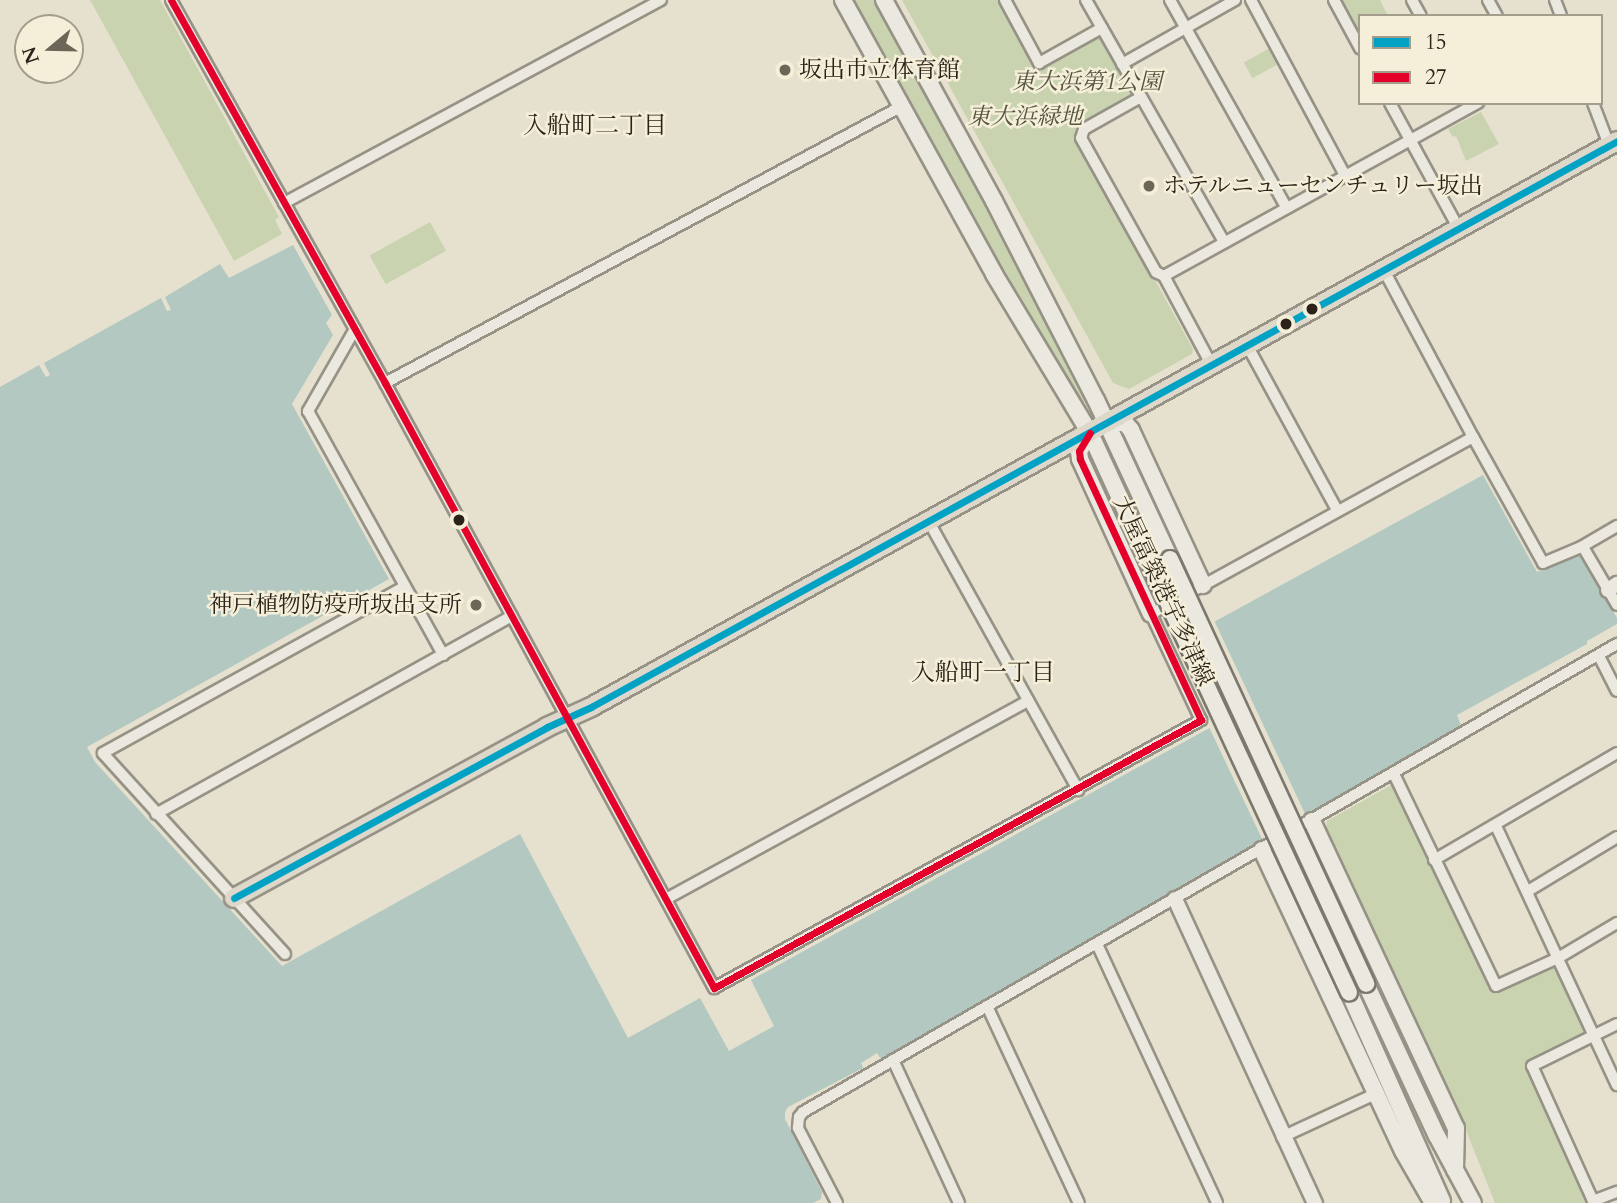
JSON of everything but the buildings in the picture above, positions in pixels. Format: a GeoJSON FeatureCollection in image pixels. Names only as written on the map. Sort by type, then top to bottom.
{"type":"FeatureCollection","features":[{"type":"Feature","properties":{"kind":"main road","name":"大屋冨築港宇多津線"},"geometry":{"type":"LineString","coordinates":[[843,0],[995,274],[1090,433],[1349,992],[1443,1203]]}},
{"type":"Feature","properties":{"kind":"main road","name":"大屋冨築港宇多津線"},"geometry":{"type":"LineString","coordinates":[[884,0],[1000,212],[1107,423],[1366,984],[1473,1203]]}},
{"type":"Feature","properties":{"kind":"main road"},"geometry":{"type":"LineString","coordinates":[[234,898],[929,522],[1613,143]]}},
{"type":"Feature","properties":{"kind":"main road"},"geometry":{"type":"LineString","coordinates":[[1107,423],[1125,423],[1131,430],[1203,585]]}},
{"type":"Feature","properties":{"kind":"main road"},"geometry":{"type":"LineString","coordinates":[[1090,433],[1079,451],[1080,459],[1151,614]]}},
{"type":"Feature","properties":{"kind":"main road"},"geometry":{"type":"LineString","coordinates":[[1312,821],[1456,1128],[1455,1170]]}},
{"type":"Feature","properties":{"kind":"main road"},"geometry":{"type":"LineString","coordinates":[[1262,850],[1403,1151],[1433,1203]]}},
{"type":"Feature","properties":{"kind":"street"},"geometry":{"type":"LineString","coordinates":[[171,0],[385,383],[714,988],[1201,720],[1151,614],[1473,437]]}},
{"type":"Feature","properties":{"kind":"street"},"geometry":{"type":"LineString","coordinates":[[284,203],[661,0]]}},
{"type":"Feature","properties":{"kind":"street"},"geometry":{"type":"LineString","coordinates":[[1005,0],[1039,63],[1102,28]]}},
{"type":"Feature","properties":{"kind":"street"},"geometry":{"type":"LineString","coordinates":[[1086,0],[1224,242]]}},
{"type":"Feature","properties":{"kind":"street"},"geometry":{"type":"LineString","coordinates":[[1170,0],[1286,207]]}},
{"type":"Feature","properties":{"kind":"street"},"geometry":{"type":"LineString","coordinates":[[1122,64],[1235,0]]}},
{"type":"Feature","properties":{"kind":"street"},"geometry":{"type":"LineString","coordinates":[[1251,0],[1345,175]]}},
{"type":"Feature","properties":{"kind":"street"},"geometry":{"type":"LineString","coordinates":[[1334,0],[1358,44]]}},
{"type":"Feature","properties":{"kind":"street"},"geometry":{"type":"LineString","coordinates":[[1141,97],[1084,129],[1081,138],[1156,272],[1164,276],[1211,364]]}},
{"type":"Feature","properties":{"kind":"street"},"geometry":{"type":"LineString","coordinates":[[1391,105],[1459,229]]}},
{"type":"Feature","properties":{"kind":"street"},"geometry":{"type":"LineString","coordinates":[[1164,276],[1471,105]]}},
{"type":"Feature","properties":{"kind":"street"},"geometry":{"type":"LineString","coordinates":[[1594,105],[1613,143]]}},
{"type":"Feature","properties":{"kind":"street"},"geometry":{"type":"LineString","coordinates":[[385,383],[902,106]]}},
{"type":"Feature","properties":{"kind":"street"},"geometry":{"type":"LineString","coordinates":[[1384,270],[1543,563],[1583,547],[1617,526]]}},
{"type":"Feature","properties":{"kind":"street"},"geometry":{"type":"LineString","coordinates":[[355,329],[308,411],[443,654]]}},
{"type":"Feature","properties":{"kind":"street"},"geometry":{"type":"LineString","coordinates":[[1247,345],[1337,510]]}},
{"type":"Feature","properties":{"kind":"street"},"geometry":{"type":"LineString","coordinates":[[929,522],[1078,790]]}},
{"type":"Feature","properties":{"kind":"street"},"geometry":{"type":"LineString","coordinates":[[1583,547],[1613,587],[1617,604]]}},
{"type":"Feature","properties":{"kind":"street"},"geometry":{"type":"LineString","coordinates":[[285,954],[103,753],[404,587]]}},
{"type":"Feature","properties":{"kind":"street"},"geometry":{"type":"LineString","coordinates":[[156,814],[512,616]]}},
{"type":"Feature","properties":{"kind":"street"},"geometry":{"type":"LineString","coordinates":[[837,1203],[798,1128],[799,1117],[892,1060],[1617,644]]}},
{"type":"Feature","properties":{"kind":"street"},"geometry":{"type":"LineString","coordinates":[[1599,656],[1617,691]]}},
{"type":"Feature","properties":{"kind":"street"},"geometry":{"type":"LineString","coordinates":[[666,899],[1028,701]]}},
{"type":"Feature","properties":{"kind":"street"},"geometry":{"type":"LineString","coordinates":[[1434,860],[1617,753]]}},
{"type":"Feature","properties":{"kind":"street"},"geometry":{"type":"LineString","coordinates":[[1394,774],[1496,986],[1558,958],[1617,923]]}},
{"type":"Feature","properties":{"kind":"street"},"geometry":{"type":"LineString","coordinates":[[1496,826],[1617,1085]]}},
{"type":"Feature","properties":{"kind":"street"},"geometry":{"type":"LineString","coordinates":[[1528,891],[1617,837]]}},
{"type":"Feature","properties":{"kind":"street"},"geometry":{"type":"LineString","coordinates":[[1175,899],[1282,1137],[1315,1203]]}},
{"type":"Feature","properties":{"kind":"street"},"geometry":{"type":"LineString","coordinates":[[1097,944],[1217,1203]]}},
{"type":"Feature","properties":{"kind":"street"},"geometry":{"type":"LineString","coordinates":[[987,1006],[1079,1203]]}},
{"type":"Feature","properties":{"kind":"street"},"geometry":{"type":"LineString","coordinates":[[1617,1024],[1532,1066],[1593,1202],[1617,1192]]}},
{"type":"Feature","properties":{"kind":"street"},"geometry":{"type":"LineString","coordinates":[[892,1060],[958,1203]]}},
{"type":"Feature","properties":{"kind":"street"},"geometry":{"type":"LineString","coordinates":[[1282,1137],[1376,1094]]}},
{"type":"Feature","properties":{"kind":"green space"},"geometry":{"type":"Polygon","coordinates":[[[90,0],[160,0],[279,217],[275,220],[282,234],[234,261],[90,0]]]}},
{"type":"Feature","properties":{"kind":"green space"},"geometry":{"type":"Polygon","coordinates":[[[855,0],[877,0],[1013,248],[1049,331],[1085,402],[1083,403],[996,256],[855,0]]]}},
{"type":"Feature","properties":{"kind":"green space","name":"東大浜緑地"},"geometry":{"type":"Polygon","coordinates":[[[902,0],[1002,0],[1039,68],[1098,37],[1101,38],[1133,93],[1131,98],[1074,133],[1193,349],[1192,354],[1129,389],[1113,383],[902,0]]]}},
{"type":"Feature","properties":{"kind":"green space"},"geometry":{"type":"Polygon","coordinates":[[[1341,0],[1380,0],[1387,14],[1358,14],[1358,30],[1341,0]]]}},
{"type":"Feature","properties":{"kind":"green space"},"geometry":{"type":"Polygon","coordinates":[[[1270,48],[1279,64],[1252,78],[1244,63],[1270,48]]]}},
{"type":"Feature","properties":{"kind":"green space"},"geometry":{"type":"Polygon","coordinates":[[[1481,112],[1499,144],[1466,161],[1456,136],[1453,137],[1448,129],[1481,112]]]}},
{"type":"Feature","properties":{"kind":"green space"},"geometry":{"type":"Polygon","coordinates":[[[430,222],[446,251],[386,284],[370,255],[430,222]]]}},
{"type":"Feature","properties":{"kind":"green space"},"geometry":{"type":"Polygon","coordinates":[[[1393,784],[1491,993],[1554,967],[1584,1031],[1582,1036],[1525,1064],[1589,1203],[1495,1203],[1463,1123],[1326,828],[1327,821],[1393,784]]]}},
{"type":"Feature","properties":{"kind":"water"},"geometry":{"type":"Polygon","coordinates":[[[293,245],[332,315],[326,323],[333,335],[292,404],[389,579],[87,747],[95,762],[282,966],[520,834],[628,1038],[700,998],[729,1051],[774,1026],[751,980],[1253,704],[1242,681],[1190,635],[1483,475],[1537,572],[1578,552],[1617,618],[1617,624],[1587,641],[1587,644],[1457,715],[1461,726],[881,1059],[877,1053],[861,1063],[863,1068],[788,1107],[785,1119],[822,1192],[821,1199],[813,1203],[0,1203],[0,387],[39,365],[46,377],[50,375],[44,363],[161,298],[167,311],[171,310],[165,297],[220,264],[229,278],[293,245]]]}},
{"type":"Feature","properties":{"kind":"pier"},"geometry":{"type":"Polygon","coordinates":[[[1213,618],[1307,818],[1264,843],[1208,725],[1249,703],[1241,685],[1218,697],[1188,632],[1213,618]]]}},
{"type":"Feature","properties":{"kind":"transit line","name":"27"},"geometry":{"type":"LineString","coordinates":[[171,0],[385,383],[714,988],[1201,720],[1080,459],[1079,451],[1090,433]]}},
{"type":"Feature","properties":{"kind":"transit line","name":"15"},"geometry":{"type":"LineString","coordinates":[[234,898],[547,727],[591,707],[1617,141]]}},
{"type":"Feature","properties":{"kind":"place","name":"坂出市立体育館"},"geometry":{"type":"Point","coordinates":[785,70]}},
{"type":"Feature","properties":{"kind":"place","name":"ホテルニューセンチュリー坂出"},"geometry":{"type":"Point","coordinates":[1149,186]}},
{"type":"Feature","properties":{"kind":"place","name":"神戸植物防疫所坂出支所"},"geometry":{"type":"Point","coordinates":[476,605]}},
{"type":"Feature","properties":{"kind":"district","name":"入船町二丁目"},"geometry":{"type":"Point","coordinates":[595,126]}},
{"type":"Feature","properties":{"kind":"district","name":"入船町一丁目"},"geometry":{"type":"Point","coordinates":[983,673]}},
{"type":"Feature","properties":{"kind":"park label","name":"東大浜第1公園"},"geometry":{"type":"Point","coordinates":[1087,82]}}]}
